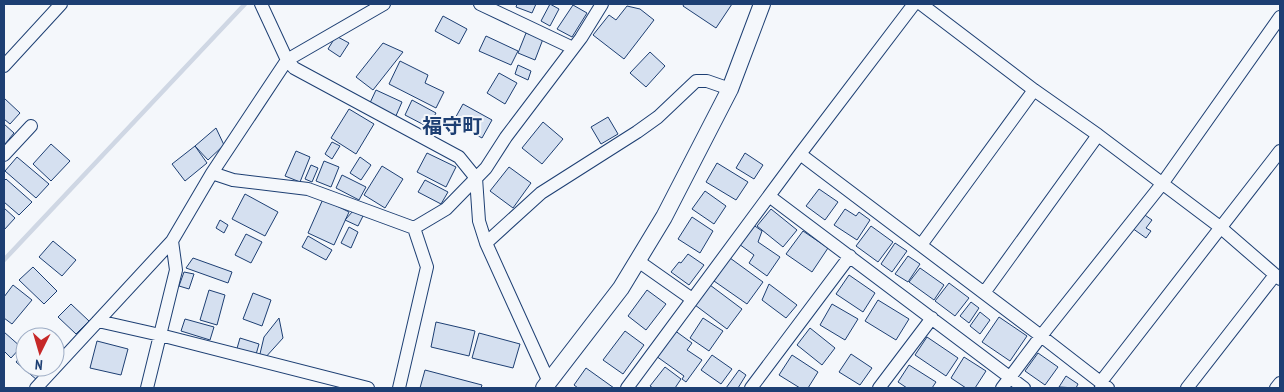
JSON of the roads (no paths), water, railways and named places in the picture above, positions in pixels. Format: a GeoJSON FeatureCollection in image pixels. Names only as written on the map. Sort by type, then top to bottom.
{"type":"FeatureCollection","features":[{"type":"Feature","properties":{"kind":"street"},"geometry":{"type":"LineString","coordinates":[[4,66],[62,4]]}},
{"type":"Feature","properties":{"kind":"street"},"geometry":{"type":"LineString","coordinates":[[261,4],[287,60],[294,68],[459,157],[476,178],[479,221],[486,243],[546,385],[604,312],[638,261],[693,162],[730,89],[762,4]]}},
{"type":"Feature","properties":{"kind":"street"},"geometry":{"type":"LineString","coordinates":[[36,388],[172,241],[212,173],[287,60],[384,4]]}},
{"type":"Feature","properties":{"kind":"street"},"geometry":{"type":"LineString","coordinates":[[480,4],[573,48]]}},
{"type":"Feature","properties":{"kind":"street"},"geometry":{"type":"LineString","coordinates":[[414,228],[446,209],[486,168],[506,137],[573,48],[602,4]]}},
{"type":"Feature","properties":{"kind":"street"},"geometry":{"type":"LineString","coordinates":[[632,386],[692,300],[914,4]]}},
{"type":"Feature","properties":{"kind":"street"},"geometry":{"type":"LineString","coordinates":[[921,4],[1220,227],[1278,277],[1187,388]]}},
{"type":"Feature","properties":{"kind":"street"},"geometry":{"type":"LineString","coordinates":[[1002,388],[1162,184],[1280,17]]}},
{"type":"Feature","properties":{"kind":"street"},"geometry":{"type":"LineString","coordinates":[[486,243],[541,193],[658,117],[696,80],[708,81],[730,89]]}},
{"type":"Feature","properties":{"kind":"street"},"geometry":{"type":"LineString","coordinates":[[921,245],[1034,90]]}},
{"type":"Feature","properties":{"kind":"street"},"geometry":{"type":"LineString","coordinates":[[4,154],[31,126]]}},
{"type":"Feature","properties":{"kind":"street"},"geometry":{"type":"LineString","coordinates":[[984,292],[1098,135]]}},
{"type":"Feature","properties":{"kind":"street"},"geometry":{"type":"LineString","coordinates":[[800,154],[984,292],[1104,386],[1220,227],[1276,166],[1280,151]]}},
{"type":"Feature","properties":{"kind":"street"},"geometry":{"type":"LineString","coordinates":[[212,173],[233,180],[308,189],[414,228]]}},
{"type":"Feature","properties":{"kind":"street"},"geometry":{"type":"LineString","coordinates":[[769,196],[1024,388]]}},
{"type":"Feature","properties":{"kind":"street"},"geometry":{"type":"LineString","coordinates":[[399,388],[427,267],[414,228]]}},
{"type":"Feature","properties":{"kind":"street"},"geometry":{"type":"LineString","coordinates":[[147,388],[176,270],[172,241]]}},
{"type":"Feature","properties":{"kind":"street"},"geometry":{"type":"LineString","coordinates":[[751,388],[850,256]]}},
{"type":"Feature","properties":{"kind":"street"},"geometry":{"type":"LineString","coordinates":[[638,261],[692,300]]}},
{"type":"Feature","properties":{"kind":"street"},"geometry":{"type":"LineString","coordinates":[[878,388],[932,318]]}},
{"type":"Feature","properties":{"kind":"street"},"geometry":{"type":"LineString","coordinates":[[98,321],[368,388]]}},
{"type":"Feature","properties":{"kind":"street"},"geometry":{"type":"LineString","coordinates":[[1276,388],[1280,383]]}},
{"type":"Feature","properties":{"kind":"waterway"},"geometry":{"type":"LineString","coordinates":[[4,260],[245,4]]}},
{"type":"Feature","properties":{"kind":"district","name":"福守町"},"geometry":{"type":"Point","coordinates":[452,126]}}]}
